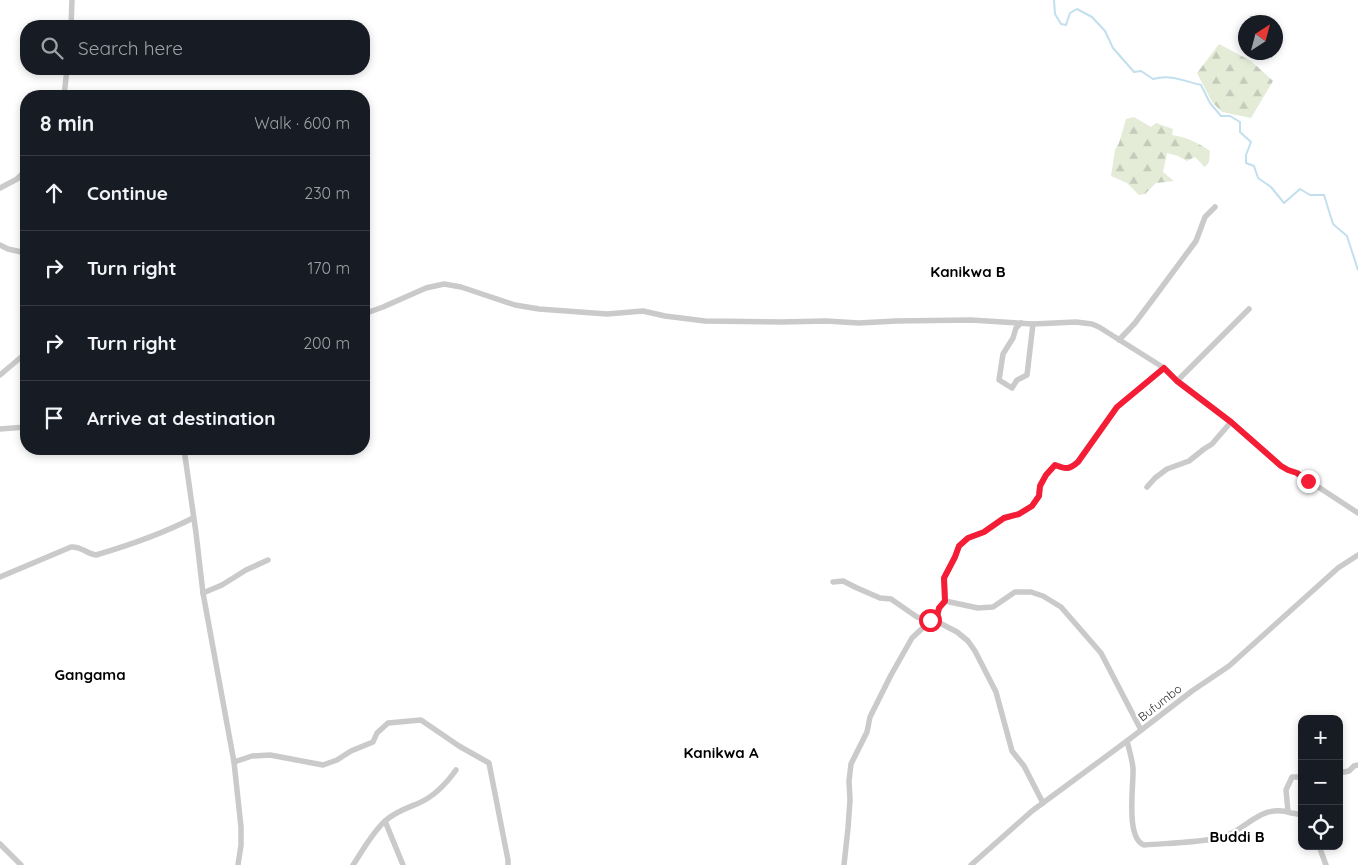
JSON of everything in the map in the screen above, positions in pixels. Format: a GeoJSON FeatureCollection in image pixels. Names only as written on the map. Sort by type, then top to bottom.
{"type":"FeatureCollection","features":[{"type":"Feature","properties":{"kind":"street"},"geometry":{"type":"LineString","coordinates":[[71,20],[72,0]]}},
{"type":"Feature","properties":{"kind":"street"},"geometry":{"type":"LineString","coordinates":[[65,90],[66,75]]}},
{"type":"Feature","properties":{"kind":"street"},"geometry":{"type":"LineString","coordinates":[[0,188],[20,175]]}},
{"type":"Feature","properties":{"kind":"street"},"geometry":{"type":"LineString","coordinates":[[1119,340],[1135,323],[1196,241],[1205,217],[1215,207]]}},
{"type":"Feature","properties":{"kind":"street"},"geometry":{"type":"LineString","coordinates":[[0,245],[20,252]]}},
{"type":"Feature","properties":{"kind":"street"},"geometry":{"type":"LineString","coordinates":[[370,312],[426,288],[444,284],[461,286],[515,305],[540,310],[607,314],[643,311],[705,321],[859,322],[971,320],[1033,324],[1086,323],[1099,327],[1164,368],[1177,381],[1231,422],[1281,466],[1297,473],[1358,513]]}},
{"type":"Feature","properties":{"kind":"street"},"geometry":{"type":"LineString","coordinates":[[1177,381],[1250,309]]}},
{"type":"Feature","properties":{"kind":"street"},"geometry":{"type":"LineString","coordinates":[[1022,323],[1016,328],[1013,338],[1003,354],[998,380],[1012,388],[1017,380],[1027,375],[1033,324]]}},
{"type":"Feature","properties":{"kind":"street"},"geometry":{"type":"LineString","coordinates":[[0,375],[20,358]]}},
{"type":"Feature","properties":{"kind":"street"},"geometry":{"type":"LineString","coordinates":[[844,865],[851,764],[867,732],[870,717],[912,638],[933,621],[939,608],[945,601],[944,578],[959,546],[968,538],[984,532],[1004,518],[1019,514],[1032,506],[1039,496],[1040,486],[1050,470],[1055,465],[1066,469],[1078,462],[1117,407],[1164,368]]}},
{"type":"Feature","properties":{"kind":"street"},"geometry":{"type":"LineString","coordinates":[[1147,487],[1167,469],[1188,461],[1212,444],[1231,422]]}},
{"type":"Feature","properties":{"kind":"street"},"geometry":{"type":"LineString","coordinates":[[0,430],[20,428]]}},
{"type":"Feature","properties":{"kind":"street"},"geometry":{"type":"LineString","coordinates":[[185,455],[203,593],[234,762],[241,827],[238,865]]}},
{"type":"Feature","properties":{"kind":"street"},"geometry":{"type":"LineString","coordinates":[[0,577],[71,547],[78,547],[92,555],[96,555],[156,536],[194,518]]}},
{"type":"Feature","properties":{"kind":"street","name":"Bufumbo"},"geometry":{"type":"LineString","coordinates":[[971,865],[1043,803],[1192,691],[1229,666],[1338,568],[1358,555]]}},
{"type":"Feature","properties":{"kind":"street"},"geometry":{"type":"LineString","coordinates":[[203,593],[268,560]]}},
{"type":"Feature","properties":{"kind":"street"},"geometry":{"type":"LineString","coordinates":[[833,582],[843,581],[880,598],[891,599],[917,617],[933,621],[956,632],[968,642],[975,651],[996,692],[1012,751],[1024,766],[1043,803]]}},
{"type":"Feature","properties":{"kind":"street"},"geometry":{"type":"LineString","coordinates":[[945,601],[978,608],[992,607],[1015,592],[1031,592],[1043,596],[1061,607],[1101,653],[1141,730]]}},
{"type":"Feature","properties":{"kind":"street"},"geometry":{"type":"LineString","coordinates":[[234,762],[252,756],[270,755],[323,765],[373,742],[377,733],[388,723],[421,720],[458,746],[489,763],[508,865]]}},
{"type":"Feature","properties":{"kind":"street"},"geometry":{"type":"LineString","coordinates":[[1127,741],[1133,767],[1131,800],[1133,822],[1140,844],[1219,838],[1233,832],[1262,814],[1274,811],[1298,813]]}},
{"type":"Feature","properties":{"kind":"street"},"geometry":{"type":"LineString","coordinates":[[1343,772],[1349,771],[1358,765]]}},
{"type":"Feature","properties":{"kind":"street"},"geometry":{"type":"LineString","coordinates":[[353,865],[375,832],[385,821],[402,810],[430,797],[449,780],[456,770]]}},
{"type":"Feature","properties":{"kind":"street"},"geometry":{"type":"LineString","coordinates":[[1288,811],[1286,790],[1292,777],[1298,777]]}},
{"type":"Feature","properties":{"kind":"street"},"geometry":{"type":"LineString","coordinates":[[385,821],[403,865]]}},
{"type":"Feature","properties":{"kind":"street"},"geometry":{"type":"LineString","coordinates":[[0,844],[21,865]]}},
{"type":"Feature","properties":{"kind":"street"},"geometry":{"type":"LineString","coordinates":[[1320,850],[1326,865]]}},
{"type":"Feature","properties":{"kind":"green space"},"geometry":{"type":"Polygon","coordinates":[[[1219,44],[1238,54],[1238,60],[1251,61],[1273,81],[1251,118],[1222,112],[1212,102],[1197,73],[1219,44]]]}},
{"type":"Feature","properties":{"kind":"green space"},"geometry":{"type":"Polygon","coordinates":[[[1134,117],[1151,127],[1156,123],[1173,129],[1172,135],[1201,145],[1210,151],[1209,162],[1205,167],[1195,157],[1187,161],[1167,153],[1163,172],[1174,181],[1156,183],[1145,194],[1139,195],[1127,183],[1111,176],[1115,150],[1126,119],[1134,117]]]}},
{"type":"Feature","properties":{"kind":"waterway"},"geometry":{"type":"LineString","coordinates":[[1054,0],[1055,14],[1061,24],[1066,25],[1070,13],[1077,9],[1092,17],[1105,31],[1113,48],[1134,72],[1141,71],[1153,79],[1166,77],[1201,85],[1210,103],[1221,116],[1230,116],[1240,122],[1240,132],[1251,142],[1246,155],[1246,163],[1254,166],[1258,178],[1271,187],[1284,203],[1300,189],[1310,195],[1324,195],[1333,224],[1347,236],[1358,270]]}},
{"type":"Feature","properties":{"kind":"district","name":"Kanikwa B"},"geometry":{"type":"Point","coordinates":[968,272]}},
{"type":"Feature","properties":{"kind":"district","name":"Gangama"},"geometry":{"type":"Point","coordinates":[90,675]}},
{"type":"Feature","properties":{"kind":"district","name":"Kanikwa A"},"geometry":{"type":"Point","coordinates":[721,753]}},
{"type":"Feature","properties":{"kind":"district","name":"Buddi B"},"geometry":{"type":"Point","coordinates":[1237,837]}},
{"type":"Feature","properties":{"kind":"route"},"geometry":{"type":"LineString","coordinates":[[930,620],[936,621],[939,608],[945,601],[944,578],[962,542],[984,532],[1004,518],[1028,510],[1039,496],[1040,486],[1050,470],[1055,465],[1066,469],[1070,468],[1078,462],[1117,407],[1164,368],[1177,381],[1231,422],[1281,466],[1297,473],[1308,481]]}}]}
